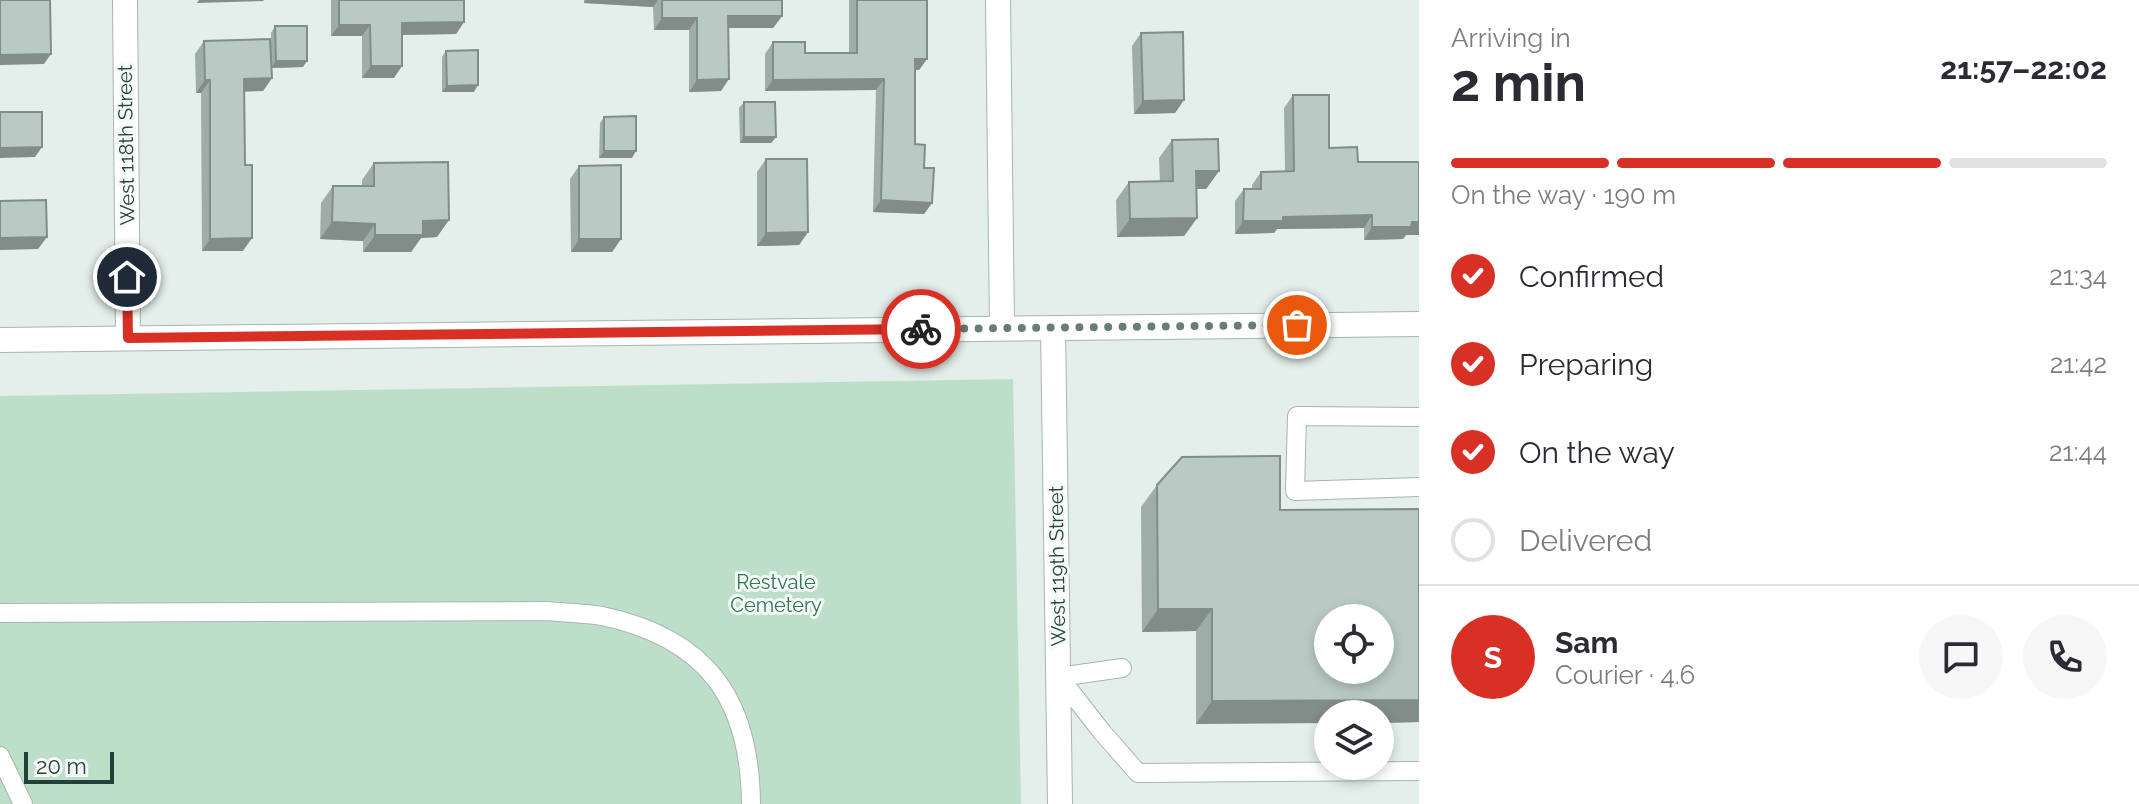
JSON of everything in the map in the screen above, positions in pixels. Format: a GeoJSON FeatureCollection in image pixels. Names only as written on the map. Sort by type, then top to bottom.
{"type":"FeatureCollection","features":[{"type":"Feature","properties":{"kind":"street","name":"West 118th Street"},"geometry":{"type":"LineString","coordinates":[[125,0],[128,338]]}},
{"type":"Feature","properties":{"kind":"street"},"geometry":{"type":"LineString","coordinates":[[998,0],[1002,328]]}},
{"type":"Feature","properties":{"kind":"street"},"geometry":{"type":"LineString","coordinates":[[0,340],[1419,324]]}},
{"type":"Feature","properties":{"kind":"street","name":"West 119th Street"},"geometry":{"type":"LineString","coordinates":[[1053,328],[1060,804]]}},
{"type":"Feature","properties":{"kind":"lane"},"geometry":{"type":"LineString","coordinates":[[1419,417],[1297,416],[1295,491],[1419,487]]}},
{"type":"Feature","properties":{"kind":"lane"},"geometry":{"type":"LineString","coordinates":[[0,613],[547,611],[600,616],[648,629],[680,646],[710,669],[731,704],[745,739],[751,804]]}},
{"type":"Feature","properties":{"kind":"lane"},"geometry":{"type":"LineString","coordinates":[[1122,668],[1059,677],[1138,773],[1419,771]]}},
{"type":"Feature","properties":{"kind":"lane"},"geometry":{"type":"LineString","coordinates":[[0,756],[23,804]]}},
{"type":"Feature","properties":{"kind":"green space","name":"Restvale Cemetery"},"geometry":{"type":"Polygon","coordinates":[[[1013,379],[1021,804],[0,804],[0,396],[1013,379]]]}},
{"type":"Feature","properties":{"kind":"building"},"geometry":{"type":"Polygon","coordinates":[[[0,0],[50,0],[51,54],[0,55],[0,0]]]}},
{"type":"Feature","properties":{"kind":"building"},"geometry":{"type":"Polygon","coordinates":[[[339,0],[464,0],[464,22],[402,23],[402,66],[371,66],[370,25],[339,25],[339,0]]]}},
{"type":"Feature","properties":{"kind":"building"},"geometry":{"type":"Polygon","coordinates":[[[662,0],[782,0],[782,16],[728,16],[729,79],[697,80],[697,18],[662,18],[662,0]]]}},
{"type":"Feature","properties":{"kind":"building"},"geometry":{"type":"Polygon","coordinates":[[[857,0],[927,0],[927,59],[915,59],[915,144],[925,145],[924,168],[934,168],[932,203],[881,200],[884,79],[773,80],[773,42],[805,42],[805,53],[857,53],[857,0]]]}},
{"type":"Feature","properties":{"kind":"building"},"geometry":{"type":"Polygon","coordinates":[[[275,26],[307,26],[307,61],[276,61],[275,26]]]}},
{"type":"Feature","properties":{"kind":"building"},"geometry":{"type":"Polygon","coordinates":[[[1183,32],[1184,100],[1143,101],[1141,33],[1183,32]]]}},
{"type":"Feature","properties":{"kind":"building"},"geometry":{"type":"Polygon","coordinates":[[[270,39],[272,78],[244,79],[245,165],[252,165],[252,238],[210,239],[210,80],[205,80],[204,41],[270,39]]]}},
{"type":"Feature","properties":{"kind":"building"},"geometry":{"type":"Polygon","coordinates":[[[478,50],[478,85],[447,86],[446,51],[478,50]]]}},
{"type":"Feature","properties":{"kind":"building"},"geometry":{"type":"Polygon","coordinates":[[[1293,95],[1329,95],[1329,148],[1357,147],[1358,162],[1419,162],[1419,222],[1412,222],[1411,227],[1372,227],[1372,215],[1243,221],[1244,189],[1261,189],[1261,172],[1294,171],[1293,95]]]}},
{"type":"Feature","properties":{"kind":"building"},"geometry":{"type":"Polygon","coordinates":[[[744,102],[775,102],[776,137],[744,137],[744,102]]]}},
{"type":"Feature","properties":{"kind":"building"},"geometry":{"type":"Polygon","coordinates":[[[0,112],[42,112],[42,147],[0,148],[0,112]]]}},
{"type":"Feature","properties":{"kind":"building"},"geometry":{"type":"Polygon","coordinates":[[[636,116],[636,151],[604,151],[604,117],[636,116]]]}},
{"type":"Feature","properties":{"kind":"building"},"geometry":{"type":"Polygon","coordinates":[[[1218,139],[1219,171],[1196,171],[1197,218],[1130,219],[1129,182],[1173,181],[1172,140],[1218,139]]]}},
{"type":"Feature","properties":{"kind":"building"},"geometry":{"type":"Polygon","coordinates":[[[766,159],[807,159],[808,232],[766,233],[766,159]]]}},
{"type":"Feature","properties":{"kind":"building"},"geometry":{"type":"Polygon","coordinates":[[[448,162],[449,220],[423,221],[423,235],[375,235],[375,224],[332,222],[333,186],[374,186],[374,163],[448,162]]]}},
{"type":"Feature","properties":{"kind":"building"},"geometry":{"type":"Polygon","coordinates":[[[621,165],[621,239],[579,239],[579,166],[621,165]]]}},
{"type":"Feature","properties":{"kind":"building"},"geometry":{"type":"Polygon","coordinates":[[[46,200],[47,237],[0,238],[0,201],[46,200]]]}},
{"type":"Feature","properties":{"kind":"building"},"geometry":{"type":"Polygon","coordinates":[[[1280,456],[1280,510],[1419,509],[1419,700],[1212,701],[1212,609],[1158,609],[1157,485],[1182,457],[1280,456]]]}},
{"type":"Feature","properties":{"kind":"way so far"},"geometry":{"type":"LineString","coordinates":[[921,329],[1297,325]]}},
{"type":"Feature","properties":{"kind":"route"},"geometry":{"type":"LineString","coordinates":[[127,277],[128,338],[921,329]]}}]}
